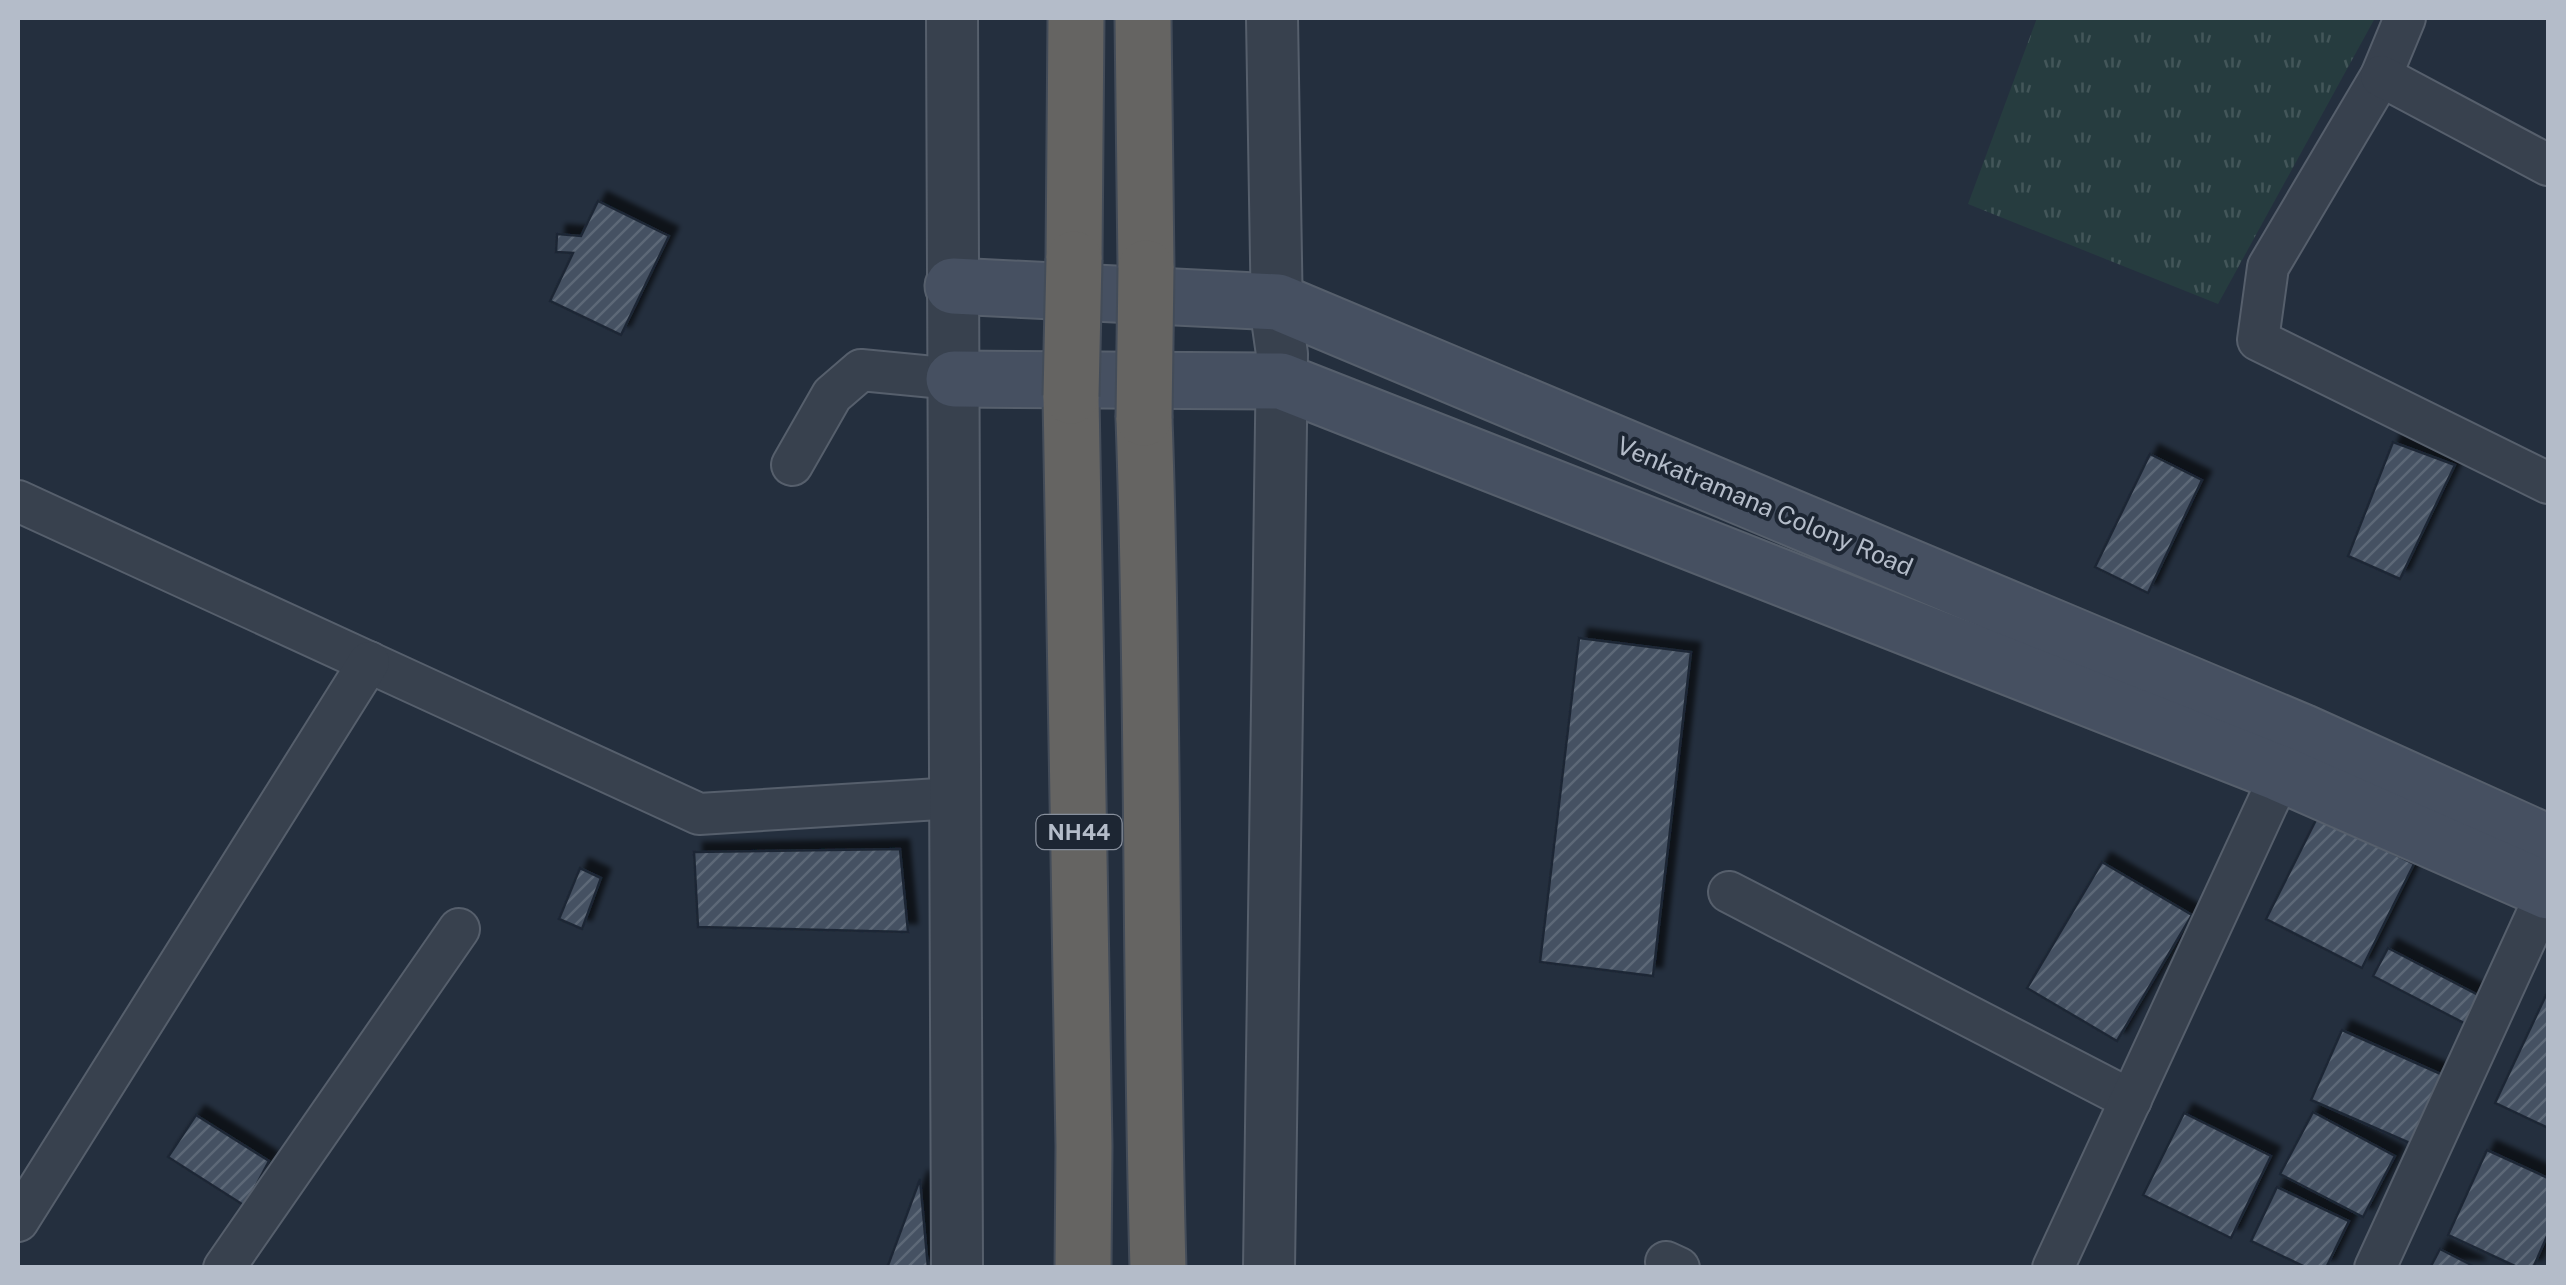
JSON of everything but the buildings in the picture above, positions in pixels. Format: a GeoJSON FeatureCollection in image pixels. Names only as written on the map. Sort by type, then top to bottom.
{"type":"FeatureCollection","features":[{"type":"Feature","properties":{"kind":"highway","name":"NH44"},"geometry":{"type":"LineString","coordinates":[[1076,18],[1071,396],[1084,1268]]}},
{"type":"Feature","properties":{"kind":"highway","name":"NH44"},"geometry":{"type":"LineString","coordinates":[[1143,18],[1151,1006],[1158,1268]]}},
{"type":"Feature","properties":{"kind":"main road","name":"Venkatramana Colony Road"},"geometry":{"type":"LineString","coordinates":[[954,286],[1278,302],[2291,752],[2548,843]]}},
{"type":"Feature","properties":{"kind":"main road"},"geometry":{"type":"LineString","coordinates":[[954,379],[1281,381],[2291,752],[2548,891]]}},
{"type":"Feature","properties":{"kind":"street"},"geometry":{"type":"LineString","coordinates":[[952,18],[957,1268]]}},
{"type":"Feature","properties":{"kind":"street"},"geometry":{"type":"LineString","coordinates":[[1269,1268],[1281,381],[1272,18]]}},
{"type":"Feature","properties":{"kind":"street"},"geometry":{"type":"LineString","coordinates":[[2404,18],[2381,76],[2268,267],[2258,340],[2548,483]]}},
{"type":"Feature","properties":{"kind":"street"},"geometry":{"type":"LineString","coordinates":[[2381,76],[2548,165]]}},
{"type":"Feature","properties":{"kind":"street"},"geometry":{"type":"LineString","coordinates":[[792,464],[832,396],[861,370],[954,379]]}},
{"type":"Feature","properties":{"kind":"street"},"geometry":{"type":"LineString","coordinates":[[18,501],[700,814],[955,798]]}},
{"type":"Feature","properties":{"kind":"street"},"geometry":{"type":"LineString","coordinates":[[18,1221],[369,662]]}},
{"type":"Feature","properties":{"kind":"street"},"geometry":{"type":"LineString","coordinates":[[2053,1268],[2291,752]]}},
{"type":"Feature","properties":{"kind":"street"},"geometry":{"type":"LineString","coordinates":[[2375,1268],[2548,891]]}},
{"type":"Feature","properties":{"kind":"street"},"geometry":{"type":"LineString","coordinates":[[1729,892],[2131,1100]]}},
{"type":"Feature","properties":{"kind":"street"},"geometry":{"type":"LineString","coordinates":[[224,1268],[460,929]]}},
{"type":"Feature","properties":{"kind":"green space"},"geometry":{"type":"Polygon","coordinates":[[[2037,18],[2375,18],[2218,304],[1968,204],[2037,18]]]}}]}
